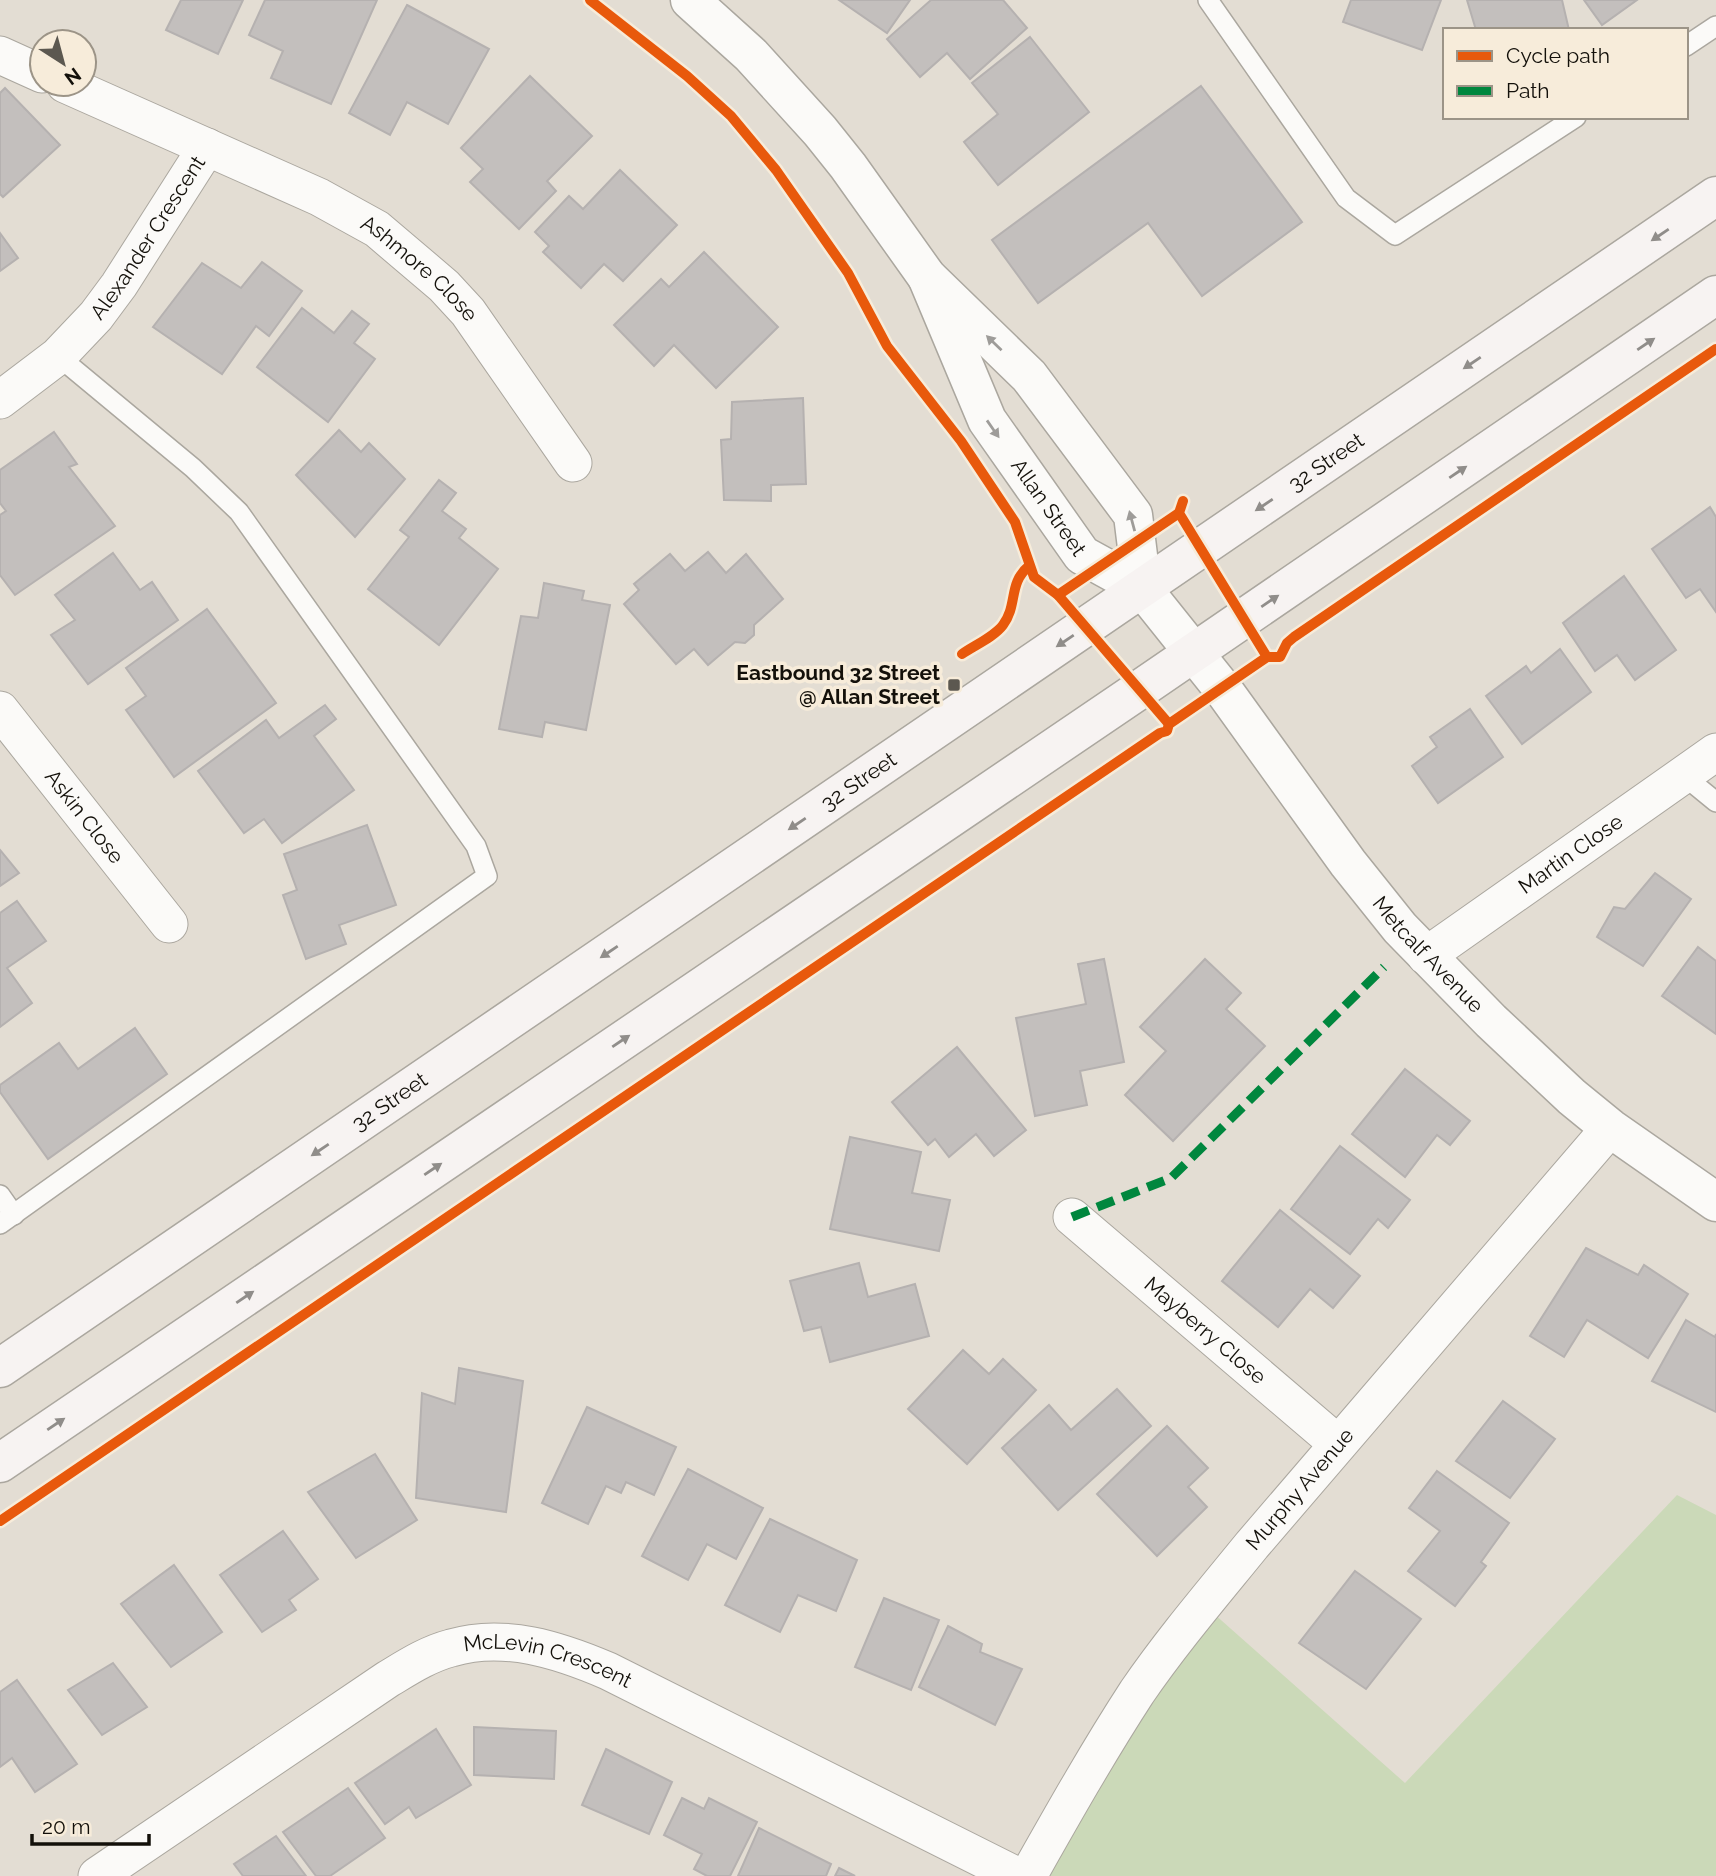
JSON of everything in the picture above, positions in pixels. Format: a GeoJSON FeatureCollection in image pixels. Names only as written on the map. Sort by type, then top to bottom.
{"type":"FeatureCollection","features":[{"type":"Feature","properties":{"kind":"main road","name":"32 Street"},"geometry":{"type":"LineString","coordinates":[[0,1368],[1716,196]]}},
{"type":"Feature","properties":{"kind":"main road"},"geometry":{"type":"LineString","coordinates":[[0,1463],[1194,653],[1716,295]]}},
{"type":"Feature","properties":{"kind":"street","name":"Allan Street"},"geometry":{"type":"LineString","coordinates":[[699,3],[820,131],[927,277],[1029,376],[1133,514],[1142,588]]}},
{"type":"Feature","properties":{"kind":"street"},"geometry":{"type":"LineString","coordinates":[[0,55],[28,68]]}},
{"type":"Feature","properties":{"kind":"street","name":"Alexander Crescent"},"geometry":{"type":"LineString","coordinates":[[0,400],[58,356],[88,326],[111,296],[207,147],[97,98]]}},
{"type":"Feature","properties":{"kind":"street","name":"Ashmore Close"},"geometry":{"type":"LineString","coordinates":[[207,147],[352,214],[377,229],[444,286],[468,313],[573,463]]}},
{"type":"Feature","properties":{"kind":"street","name":"Allan Street"},"geometry":{"type":"LineString","coordinates":[[927,277],[987,419],[995,431],[1082,555],[1142,588]]}},
{"type":"Feature","properties":{"kind":"street","name":"Metcalf Avenue"},"geometry":{"type":"LineString","coordinates":[[1142,588],[1222,688],[1348,863],[1393,920],[1426,956],[1543,1071],[1610,1128],[1716,1202]]}},
{"type":"Feature","properties":{"kind":"street","name":"Askin Close"},"geometry":{"type":"LineString","coordinates":[[0,710],[169,923]]}},
{"type":"Feature","properties":{"kind":"street","name":"Martin Close"},"geometry":{"type":"LineString","coordinates":[[1426,956],[1716,752]]}},
{"type":"Feature","properties":{"kind":"street","name":"Murphy Avenue"},"geometry":{"type":"LineString","coordinates":[[1028,1876],[1083,1776],[1139,1690],[1244,1555],[1610,1128]]}},
{"type":"Feature","properties":{"kind":"street","name":"Mayberry Close"},"geometry":{"type":"LineString","coordinates":[[1072,1217],[1338,1444]]}},
{"type":"Feature","properties":{"kind":"street","name":"McLevin Crescent"},"geometry":{"type":"LineString","coordinates":[[97,1876],[388,1679],[420,1660],[451,1647],[485,1642],[543,1647],[608,1671],[1017,1876]]}},
{"type":"Feature","properties":{"kind":"lane"},"geometry":{"type":"LineString","coordinates":[[1208,0],[1346,198],[1395,234],[1573,119]]}},
{"type":"Feature","properties":{"kind":"lane"},"geometry":{"type":"LineString","coordinates":[[1688,45],[1716,26]]}},
{"type":"Feature","properties":{"kind":"lane"},"geometry":{"type":"LineString","coordinates":[[0,1195],[7,1219],[487,876],[476,846],[239,512],[192,468],[58,356]]}},
{"type":"Feature","properties":{"kind":"lane"},"geometry":{"type":"LineString","coordinates":[[1683,775],[1716,802]]}},
{"type":"Feature","properties":{"kind":"green space"},"geometry":{"type":"Polygon","coordinates":[[[1677,1495],[1716,1515],[1716,1876],[1028,1876],[1204,1605],[1405,1783],[1677,1495]]]}},
{"type":"Feature","properties":{"kind":"building"},"geometry":{"type":"Polygon","coordinates":[[[181,0],[243,0],[218,54],[166,30],[181,0]]]}},
{"type":"Feature","properties":{"kind":"building"},"geometry":{"type":"Polygon","coordinates":[[[265,0],[377,0],[331,104],[271,78],[283,51],[249,35],[265,0]]]}},
{"type":"Feature","properties":{"kind":"building"},"geometry":{"type":"Polygon","coordinates":[[[839,0],[910,0],[887,33],[839,0]]]}},
{"type":"Feature","properties":{"kind":"building"},"geometry":{"type":"Polygon","coordinates":[[[931,0],[1003,0],[1027,28],[970,79],[947,53],[920,77],[887,39],[931,0]]]}},
{"type":"Feature","properties":{"kind":"building"},"geometry":{"type":"Polygon","coordinates":[[[1351,0],[1441,0],[1422,50],[1343,22],[1351,0]]]}},
{"type":"Feature","properties":{"kind":"building"},"geometry":{"type":"Polygon","coordinates":[[[1467,0],[1562,0],[1569,28],[1475,28],[1467,0]]]}},
{"type":"Feature","properties":{"kind":"building"},"geometry":{"type":"Polygon","coordinates":[[[1584,0],[1637,0],[1602,25],[1584,0]]]}},
{"type":"Feature","properties":{"kind":"building"},"geometry":{"type":"Polygon","coordinates":[[[407,5],[489,49],[448,124],[407,102],[390,135],[349,113],[407,5]]]}},
{"type":"Feature","properties":{"kind":"building"},"geometry":{"type":"Polygon","coordinates":[[[1030,37],[1089,112],[998,185],[964,142],[998,114],[972,83],[1030,37]]]}},
{"type":"Feature","properties":{"kind":"building"},"geometry":{"type":"Polygon","coordinates":[[[530,76],[592,136],[547,181],[556,191],[519,229],[470,182],[483,169],[461,148],[530,76]]]}},
{"type":"Feature","properties":{"kind":"building"},"geometry":{"type":"Polygon","coordinates":[[[1201,86],[1302,222],[1202,296],[1148,223],[1038,303],[992,240],[1201,86]]]}},
{"type":"Feature","properties":{"kind":"building"},"geometry":{"type":"Polygon","coordinates":[[[5,88],[60,145],[3,197],[0,194],[0,93],[5,88]]]}},
{"type":"Feature","properties":{"kind":"building"},"geometry":{"type":"Polygon","coordinates":[[[620,170],[677,225],[623,281],[604,264],[581,288],[543,252],[549,246],[535,232],[569,196],[583,209],[620,170]]]}},
{"type":"Feature","properties":{"kind":"building"},"geometry":{"type":"Polygon","coordinates":[[[0,233],[18,258],[0,271],[0,233]]]}},
{"type":"Feature","properties":{"kind":"building"},"geometry":{"type":"Polygon","coordinates":[[[704,252],[778,327],[716,388],[674,345],[654,366],[614,325],[661,279],[669,287],[704,252]]]}},
{"type":"Feature","properties":{"kind":"building"},"geometry":{"type":"Polygon","coordinates":[[[262,262],[302,291],[269,336],[256,326],[222,374],[153,327],[202,263],[241,288],[262,262]]]}},
{"type":"Feature","properties":{"kind":"building"},"geometry":{"type":"Polygon","coordinates":[[[302,308],[334,333],[352,311],[369,324],[354,343],[375,359],[328,422],[257,367],[302,308]]]}},
{"type":"Feature","properties":{"kind":"building"},"geometry":{"type":"Polygon","coordinates":[[[803,398],[806,484],[771,485],[771,501],[724,500],[721,440],[731,439],[732,402],[803,398]]]}},
{"type":"Feature","properties":{"kind":"building"},"geometry":{"type":"Polygon","coordinates":[[[339,430],[361,452],[369,443],[405,479],[355,537],[296,475],[339,430]]]}},
{"type":"Feature","properties":{"kind":"building"},"geometry":{"type":"Polygon","coordinates":[[[54,432],[77,464],[69,467],[115,526],[15,595],[0,575],[0,515],[6,511],[0,503],[0,470],[54,432]]]}},
{"type":"Feature","properties":{"kind":"building"},"geometry":{"type":"Polygon","coordinates":[[[439,480],[456,493],[442,511],[466,529],[459,538],[498,569],[439,645],[368,589],[409,537],[400,530],[439,480]]]}},
{"type":"Feature","properties":{"kind":"building"},"geometry":{"type":"Polygon","coordinates":[[[1710,507],[1716,517],[1716,612],[1700,589],[1686,598],[1652,549],[1710,507]]]}},
{"type":"Feature","properties":{"kind":"building"},"geometry":{"type":"Polygon","coordinates":[[[708,552],[726,573],[746,554],[783,599],[754,625],[754,635],[745,643],[735,642],[708,665],[694,649],[676,664],[624,604],[639,590],[634,584],[670,554],[685,571],[708,552]]]}},
{"type":"Feature","properties":{"kind":"building"},"geometry":{"type":"Polygon","coordinates":[[[113,553],[140,590],[152,582],[178,620],[88,684],[51,635],[75,620],[55,595],[113,553]]]}},
{"type":"Feature","properties":{"kind":"building"},"geometry":{"type":"Polygon","coordinates":[[[1624,576],[1676,650],[1635,680],[1617,655],[1595,671],[1563,623],[1624,576]]]}},
{"type":"Feature","properties":{"kind":"building"},"geometry":{"type":"Polygon","coordinates":[[[544,583],[584,591],[582,600],[610,605],[586,730],[545,722],[542,737],[499,729],[521,616],[538,618],[544,583]]]}},
{"type":"Feature","properties":{"kind":"building"},"geometry":{"type":"Polygon","coordinates":[[[207,609],[276,703],[174,777],[126,710],[146,696],[126,668],[207,609]]]}},
{"type":"Feature","properties":{"kind":"building"},"geometry":{"type":"Polygon","coordinates":[[[1560,649],[1591,692],[1522,744],[1486,696],[1526,666],[1531,673],[1560,649]]]}},
{"type":"Feature","properties":{"kind":"building"},"geometry":{"type":"Polygon","coordinates":[[[325,705],[336,719],[314,736],[354,790],[282,843],[264,819],[244,833],[198,771],[266,720],[279,738],[325,705]]]}},
{"type":"Feature","properties":{"kind":"building"},"geometry":{"type":"Polygon","coordinates":[[[1470,709],[1503,757],[1438,803],[1412,766],[1437,747],[1430,737],[1470,709]]]}},
{"type":"Feature","properties":{"kind":"building"},"geometry":{"type":"Polygon","coordinates":[[[367,825],[396,905],[339,925],[346,944],[306,959],[283,895],[297,890],[284,854],[367,825]]]}},
{"type":"Feature","properties":{"kind":"building"},"geometry":{"type":"Polygon","coordinates":[[[0,850],[19,873],[0,886],[0,850]]]}},
{"type":"Feature","properties":{"kind":"building"},"geometry":{"type":"Polygon","coordinates":[[[1655,873],[1691,899],[1643,966],[1597,937],[1614,907],[1625,909],[1655,873]]]}},
{"type":"Feature","properties":{"kind":"building"},"geometry":{"type":"Polygon","coordinates":[[[17,901],[46,941],[7,968],[32,1003],[0,1027],[0,913],[17,901]]]}},
{"type":"Feature","properties":{"kind":"building"},"geometry":{"type":"Polygon","coordinates":[[[1698,947],[1716,961],[1716,1034],[1662,996],[1698,947]]]}},
{"type":"Feature","properties":{"kind":"building"},"geometry":{"type":"Polygon","coordinates":[[[1104,959],[1124,1062],[1080,1071],[1087,1105],[1035,1116],[1016,1018],[1086,1004],[1078,964],[1104,959]]]}},
{"type":"Feature","properties":{"kind":"building"},"geometry":{"type":"Polygon","coordinates":[[[1205,959],[1241,993],[1226,1009],[1265,1046],[1173,1141],[1125,1095],[1166,1051],[1140,1027],[1205,959]]]}},
{"type":"Feature","properties":{"kind":"building"},"geometry":{"type":"Polygon","coordinates":[[[135,1028],[167,1074],[48,1159],[0,1092],[0,1085],[59,1043],[78,1069],[135,1028]]]}},
{"type":"Feature","properties":{"kind":"building"},"geometry":{"type":"Polygon","coordinates":[[[957,1047],[1026,1130],[994,1156],[976,1134],[949,1157],[935,1139],[928,1145],[892,1102],[957,1047]]]}},
{"type":"Feature","properties":{"kind":"building"},"geometry":{"type":"Polygon","coordinates":[[[1405,1069],[1470,1121],[1450,1145],[1437,1135],[1405,1177],[1352,1134],[1405,1069]]]}},
{"type":"Feature","properties":{"kind":"building"},"geometry":{"type":"Polygon","coordinates":[[[850,1137],[921,1152],[912,1193],[950,1200],[939,1251],[830,1229],[850,1137]]]}},
{"type":"Feature","properties":{"kind":"building"},"geometry":{"type":"Polygon","coordinates":[[[1340,1146],[1410,1200],[1388,1228],[1378,1219],[1350,1254],[1291,1209],[1340,1146]]]}},
{"type":"Feature","properties":{"kind":"building"},"geometry":{"type":"Polygon","coordinates":[[[1280,1210],[1360,1276],[1333,1308],[1310,1289],[1278,1327],[1222,1281],[1280,1210]]]}},
{"type":"Feature","properties":{"kind":"building"},"geometry":{"type":"Polygon","coordinates":[[[1586,1248],[1638,1275],[1644,1265],[1688,1294],[1648,1358],[1587,1320],[1564,1357],[1530,1336],[1586,1248]]]}},
{"type":"Feature","properties":{"kind":"building"},"geometry":{"type":"Polygon","coordinates":[[[859,1263],[868,1297],[915,1284],[929,1336],[830,1362],[821,1327],[804,1331],[790,1281],[859,1263]]]}},
{"type":"Feature","properties":{"kind":"building"},"geometry":{"type":"Polygon","coordinates":[[[1686,1320],[1715,1337],[1716,1334],[1716,1412],[1652,1381],[1686,1320]]]}},
{"type":"Feature","properties":{"kind":"building"},"geometry":{"type":"Polygon","coordinates":[[[963,1350],[989,1374],[1003,1359],[1036,1390],[967,1464],[908,1409],[963,1350]]]}},
{"type":"Feature","properties":{"kind":"building"},"geometry":{"type":"Polygon","coordinates":[[[459,1368],[523,1381],[506,1512],[416,1498],[422,1393],[455,1404],[459,1368]]]}},
{"type":"Feature","properties":{"kind":"building"},"geometry":{"type":"Polygon","coordinates":[[[1117,1389],[1151,1426],[1058,1510],[1002,1448],[1049,1405],[1071,1430],[1117,1389]]]}},
{"type":"Feature","properties":{"kind":"building"},"geometry":{"type":"Polygon","coordinates":[[[1503,1401],[1555,1439],[1510,1498],[1456,1461],[1503,1401]]]}},
{"type":"Feature","properties":{"kind":"building"},"geometry":{"type":"Polygon","coordinates":[[[587,1407],[676,1447],[654,1495],[626,1482],[621,1493],[606,1486],[588,1524],[542,1503],[587,1407]]]}},
{"type":"Feature","properties":{"kind":"building"},"geometry":{"type":"Polygon","coordinates":[[[1167,1426],[1208,1468],[1188,1487],[1207,1507],[1157,1556],[1097,1494],[1167,1426]]]}},
{"type":"Feature","properties":{"kind":"building"},"geometry":{"type":"Polygon","coordinates":[[[375,1454],[417,1520],[356,1558],[308,1492],[375,1454]]]}},
{"type":"Feature","properties":{"kind":"building"},"geometry":{"type":"Polygon","coordinates":[[[688,1469],[763,1508],[736,1559],[707,1544],[688,1580],[642,1556],[688,1469]]]}},
{"type":"Feature","properties":{"kind":"building"},"geometry":{"type":"Polygon","coordinates":[[[1437,1471],[1509,1523],[1481,1562],[1486,1566],[1455,1606],[1408,1571],[1440,1531],[1409,1508],[1437,1471]]]}},
{"type":"Feature","properties":{"kind":"building"},"geometry":{"type":"Polygon","coordinates":[[[770,1519],[857,1560],[836,1611],[798,1595],[780,1632],[725,1605],[770,1519]]]}},
{"type":"Feature","properties":{"kind":"building"},"geometry":{"type":"Polygon","coordinates":[[[283,1531],[318,1579],[289,1600],[296,1610],[262,1632],[220,1575],[283,1531]]]}},
{"type":"Feature","properties":{"kind":"building"},"geometry":{"type":"Polygon","coordinates":[[[174,1565],[222,1632],[171,1667],[121,1604],[174,1565]]]}},
{"type":"Feature","properties":{"kind":"building"},"geometry":{"type":"Polygon","coordinates":[[[1355,1571],[1421,1619],[1366,1689],[1299,1643],[1355,1571]]]}},
{"type":"Feature","properties":{"kind":"building"},"geometry":{"type":"Polygon","coordinates":[[[884,1598],[939,1620],[911,1690],[855,1667],[884,1598]]]}},
{"type":"Feature","properties":{"kind":"building"},"geometry":{"type":"Polygon","coordinates":[[[948,1626],[982,1644],[980,1652],[1022,1669],[995,1725],[919,1687],[948,1626]]]}},
{"type":"Feature","properties":{"kind":"building"},"geometry":{"type":"Polygon","coordinates":[[[113,1663],[147,1707],[102,1735],[68,1690],[113,1663]]]}},
{"type":"Feature","properties":{"kind":"building"},"geometry":{"type":"Polygon","coordinates":[[[17,1680],[77,1764],[35,1792],[12,1758],[0,1767],[0,1692],[17,1680]]]}},
{"type":"Feature","properties":{"kind":"building"},"geometry":{"type":"Polygon","coordinates":[[[474,1727],[556,1731],[554,1779],[474,1775],[474,1727]]]}},
{"type":"Feature","properties":{"kind":"building"},"geometry":{"type":"Polygon","coordinates":[[[436,1729],[471,1785],[416,1818],[409,1807],[385,1824],[355,1783],[436,1729]]]}},
{"type":"Feature","properties":{"kind":"building"},"geometry":{"type":"Polygon","coordinates":[[[606,1749],[672,1782],[649,1834],[582,1805],[606,1749]]]}},
{"type":"Feature","properties":{"kind":"building"},"geometry":{"type":"Polygon","coordinates":[[[348,1788],[385,1838],[330,1876],[316,1876],[283,1832],[348,1788]]]}},
{"type":"Feature","properties":{"kind":"building"},"geometry":{"type":"Polygon","coordinates":[[[682,1798],[704,1809],[709,1798],[757,1822],[730,1876],[707,1876],[694,1869],[702,1854],[664,1835],[682,1798]]]}},
{"type":"Feature","properties":{"kind":"building"},"geometry":{"type":"Polygon","coordinates":[[[759,1828],[831,1864],[826,1876],[738,1876],[759,1828]]]}},
{"type":"Feature","properties":{"kind":"building"},"geometry":{"type":"Polygon","coordinates":[[[276,1836],[306,1876],[243,1876],[234,1864],[276,1836]]]}},
{"type":"Feature","properties":{"kind":"building"},"geometry":{"type":"Polygon","coordinates":[[[839,1868],[855,1876],[835,1876],[839,1868]]]}},
{"type":"Feature","properties":{"kind":"marked path"},"geometry":{"type":"LineString","coordinates":[[1072,1217],[1171,1178],[1384,967]]}},
{"type":"Feature","properties":{"kind":"cycle path"},"geometry":{"type":"LineString","coordinates":[[590,0],[687,76],[731,116],[776,170],[848,273],[887,346],[961,441],[1015,522],[1034,577],[1058,595],[1169,724]]}},
{"type":"Feature","properties":{"kind":"cycle path"},"geometry":{"type":"LineString","coordinates":[[0,1521],[1160,733],[1167,731],[1169,724],[1267,657],[1280,657],[1287,643],[1294,637],[1716,349]]}},
{"type":"Feature","properties":{"kind":"cycle path"},"geometry":{"type":"LineString","coordinates":[[1183,501],[1179,513],[1267,657]]}},
{"type":"Feature","properties":{"kind":"cycle path"},"geometry":{"type":"LineString","coordinates":[[1058,595],[1179,513]]}},
{"type":"Feature","properties":{"kind":"cycle path"},"geometry":{"type":"LineString","coordinates":[[962,654],[990,637],[1003,625],[1008,617],[1018,580],[1029,566]]}},
{"type":"Feature","properties":{"kind":"place","name":"Eastbound 32 Street @ Allan Street"},"geometry":{"type":"Point","coordinates":[954,685]}}]}
